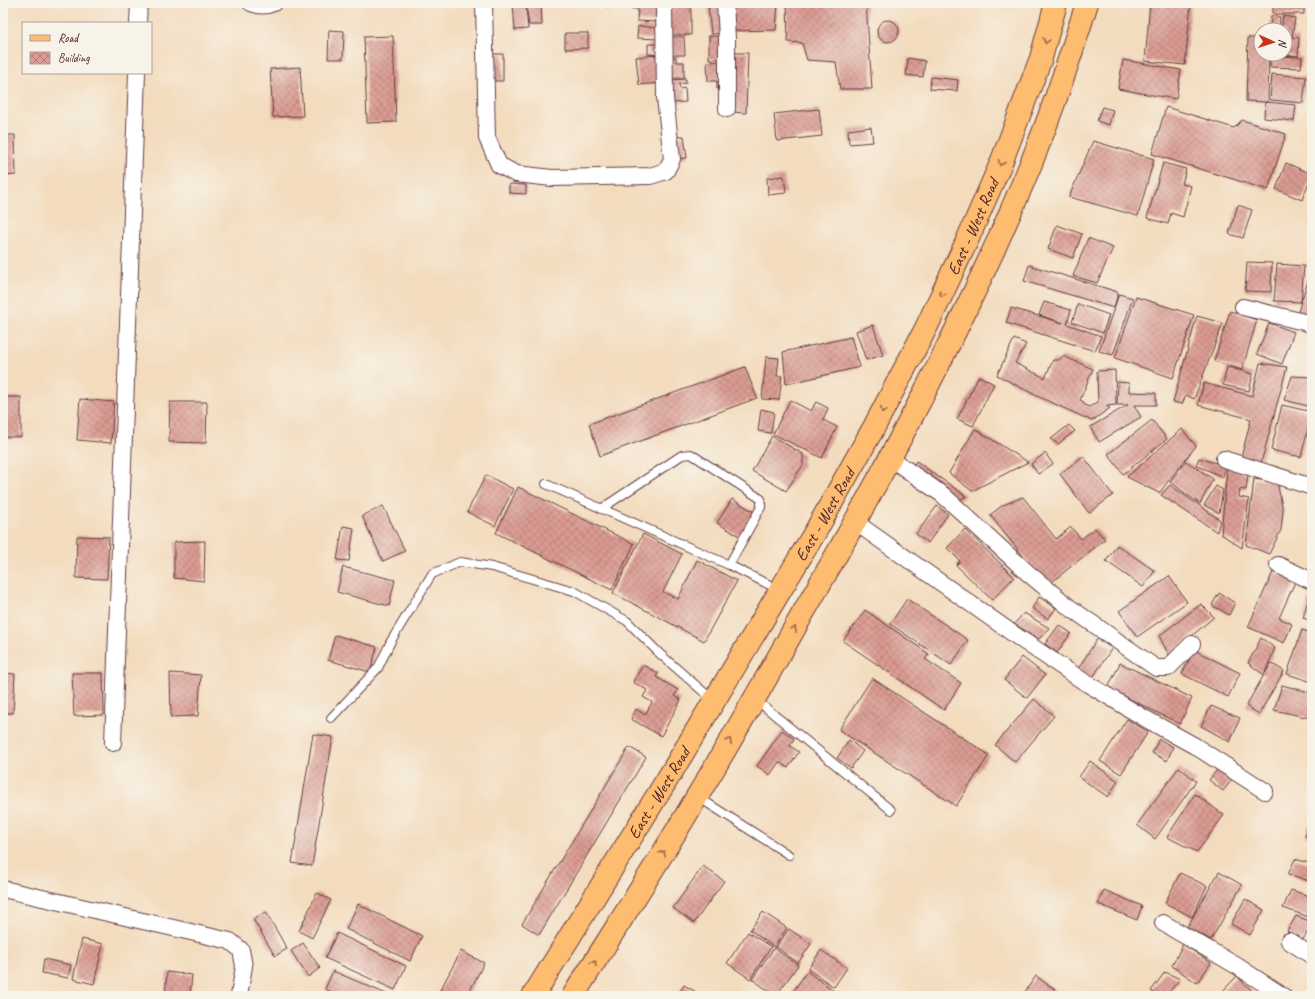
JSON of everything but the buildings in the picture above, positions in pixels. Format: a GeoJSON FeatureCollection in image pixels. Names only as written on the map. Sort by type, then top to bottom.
{"type":"FeatureCollection","features":[{"type":"Feature","properties":{"kind":"main road","name":"East - West Road"},"geometry":{"type":"LineString","coordinates":[[533,996],[668,778],[814,534],[873,429],[926,328],[966,243],[1001,163],[1038,66],[1056,3]]}},
{"type":"Feature","properties":{"kind":"main road","name":"East - West Road"},"geometry":{"type":"LineString","coordinates":[[573,996],[698,796],[855,522],[950,343],[991,257],[1026,176],[1066,70],[1087,3]]}},
{"type":"Feature","properties":{"kind":"street"},"geometry":{"type":"LineString","coordinates":[[138,22],[139,3]]}},
{"type":"Feature","properties":{"kind":"street"},"geometry":{"type":"LineString","coordinates":[[251,3],[256,5],[269,5],[274,3]]}},
{"type":"Feature","properties":{"kind":"street"},"geometry":{"type":"LineString","coordinates":[[484,3],[487,138],[499,165],[516,174],[552,178],[650,176],[666,171],[672,159],[665,98],[664,3]]}},
{"type":"Feature","properties":{"kind":"street"},"geometry":{"type":"LineString","coordinates":[[724,3],[727,38],[727,109]]}},
{"type":"Feature","properties":{"kind":"street"},"geometry":{"type":"LineString","coordinates":[[113,743],[136,74]]}},
{"type":"Feature","properties":{"kind":"street"},"geometry":{"type":"LineString","coordinates":[[1242,307],[1312,324]]}},
{"type":"Feature","properties":{"kind":"street"},"geometry":{"type":"LineString","coordinates":[[890,458],[943,495],[1029,574],[1069,607],[1156,668],[1168,668],[1192,644]]}},
{"type":"Feature","properties":{"kind":"street"},"geometry":{"type":"LineString","coordinates":[[1224,459],[1312,488]]}},
{"type":"Feature","properties":{"kind":"street"},"geometry":{"type":"LineString","coordinates":[[855,522],[1022,640],[1083,681],[1146,719],[1195,746],[1265,791]]}},
{"type":"Feature","properties":{"kind":"street"},"geometry":{"type":"LineString","coordinates":[[1278,565],[1312,581]]}},
{"type":"Feature","properties":{"kind":"street"},"geometry":{"type":"LineString","coordinates":[[3,889],[230,941],[241,950],[244,966],[239,996]]}},
{"type":"Feature","properties":{"kind":"street"},"geometry":{"type":"LineString","coordinates":[[1164,923],[1237,966],[1283,996]]}},
{"type":"Feature","properties":{"kind":"street"},"geometry":{"type":"LineString","coordinates":[[1289,940],[1312,956]]}},
{"type":"Feature","properties":{"kind":"lane"},"geometry":{"type":"LineString","coordinates":[[601,508],[682,456],[691,454],[760,499],[761,507],[729,565]]}},
{"type":"Feature","properties":{"kind":"lane"},"geometry":{"type":"LineString","coordinates":[[546,484],[729,565],[780,590]]}},
{"type":"Feature","properties":{"kind":"lane"},"geometry":{"type":"LineString","coordinates":[[331,718],[378,668],[391,641],[432,574],[460,562],[492,566],[574,591],[627,621],[660,654],[714,701]]}},
{"type":"Feature","properties":{"kind":"lane"},"geometry":{"type":"LineString","coordinates":[[754,698],[891,810]]}},
{"type":"Feature","properties":{"kind":"lane"},"geometry":{"type":"LineString","coordinates":[[698,796],[789,855]]}}]}
